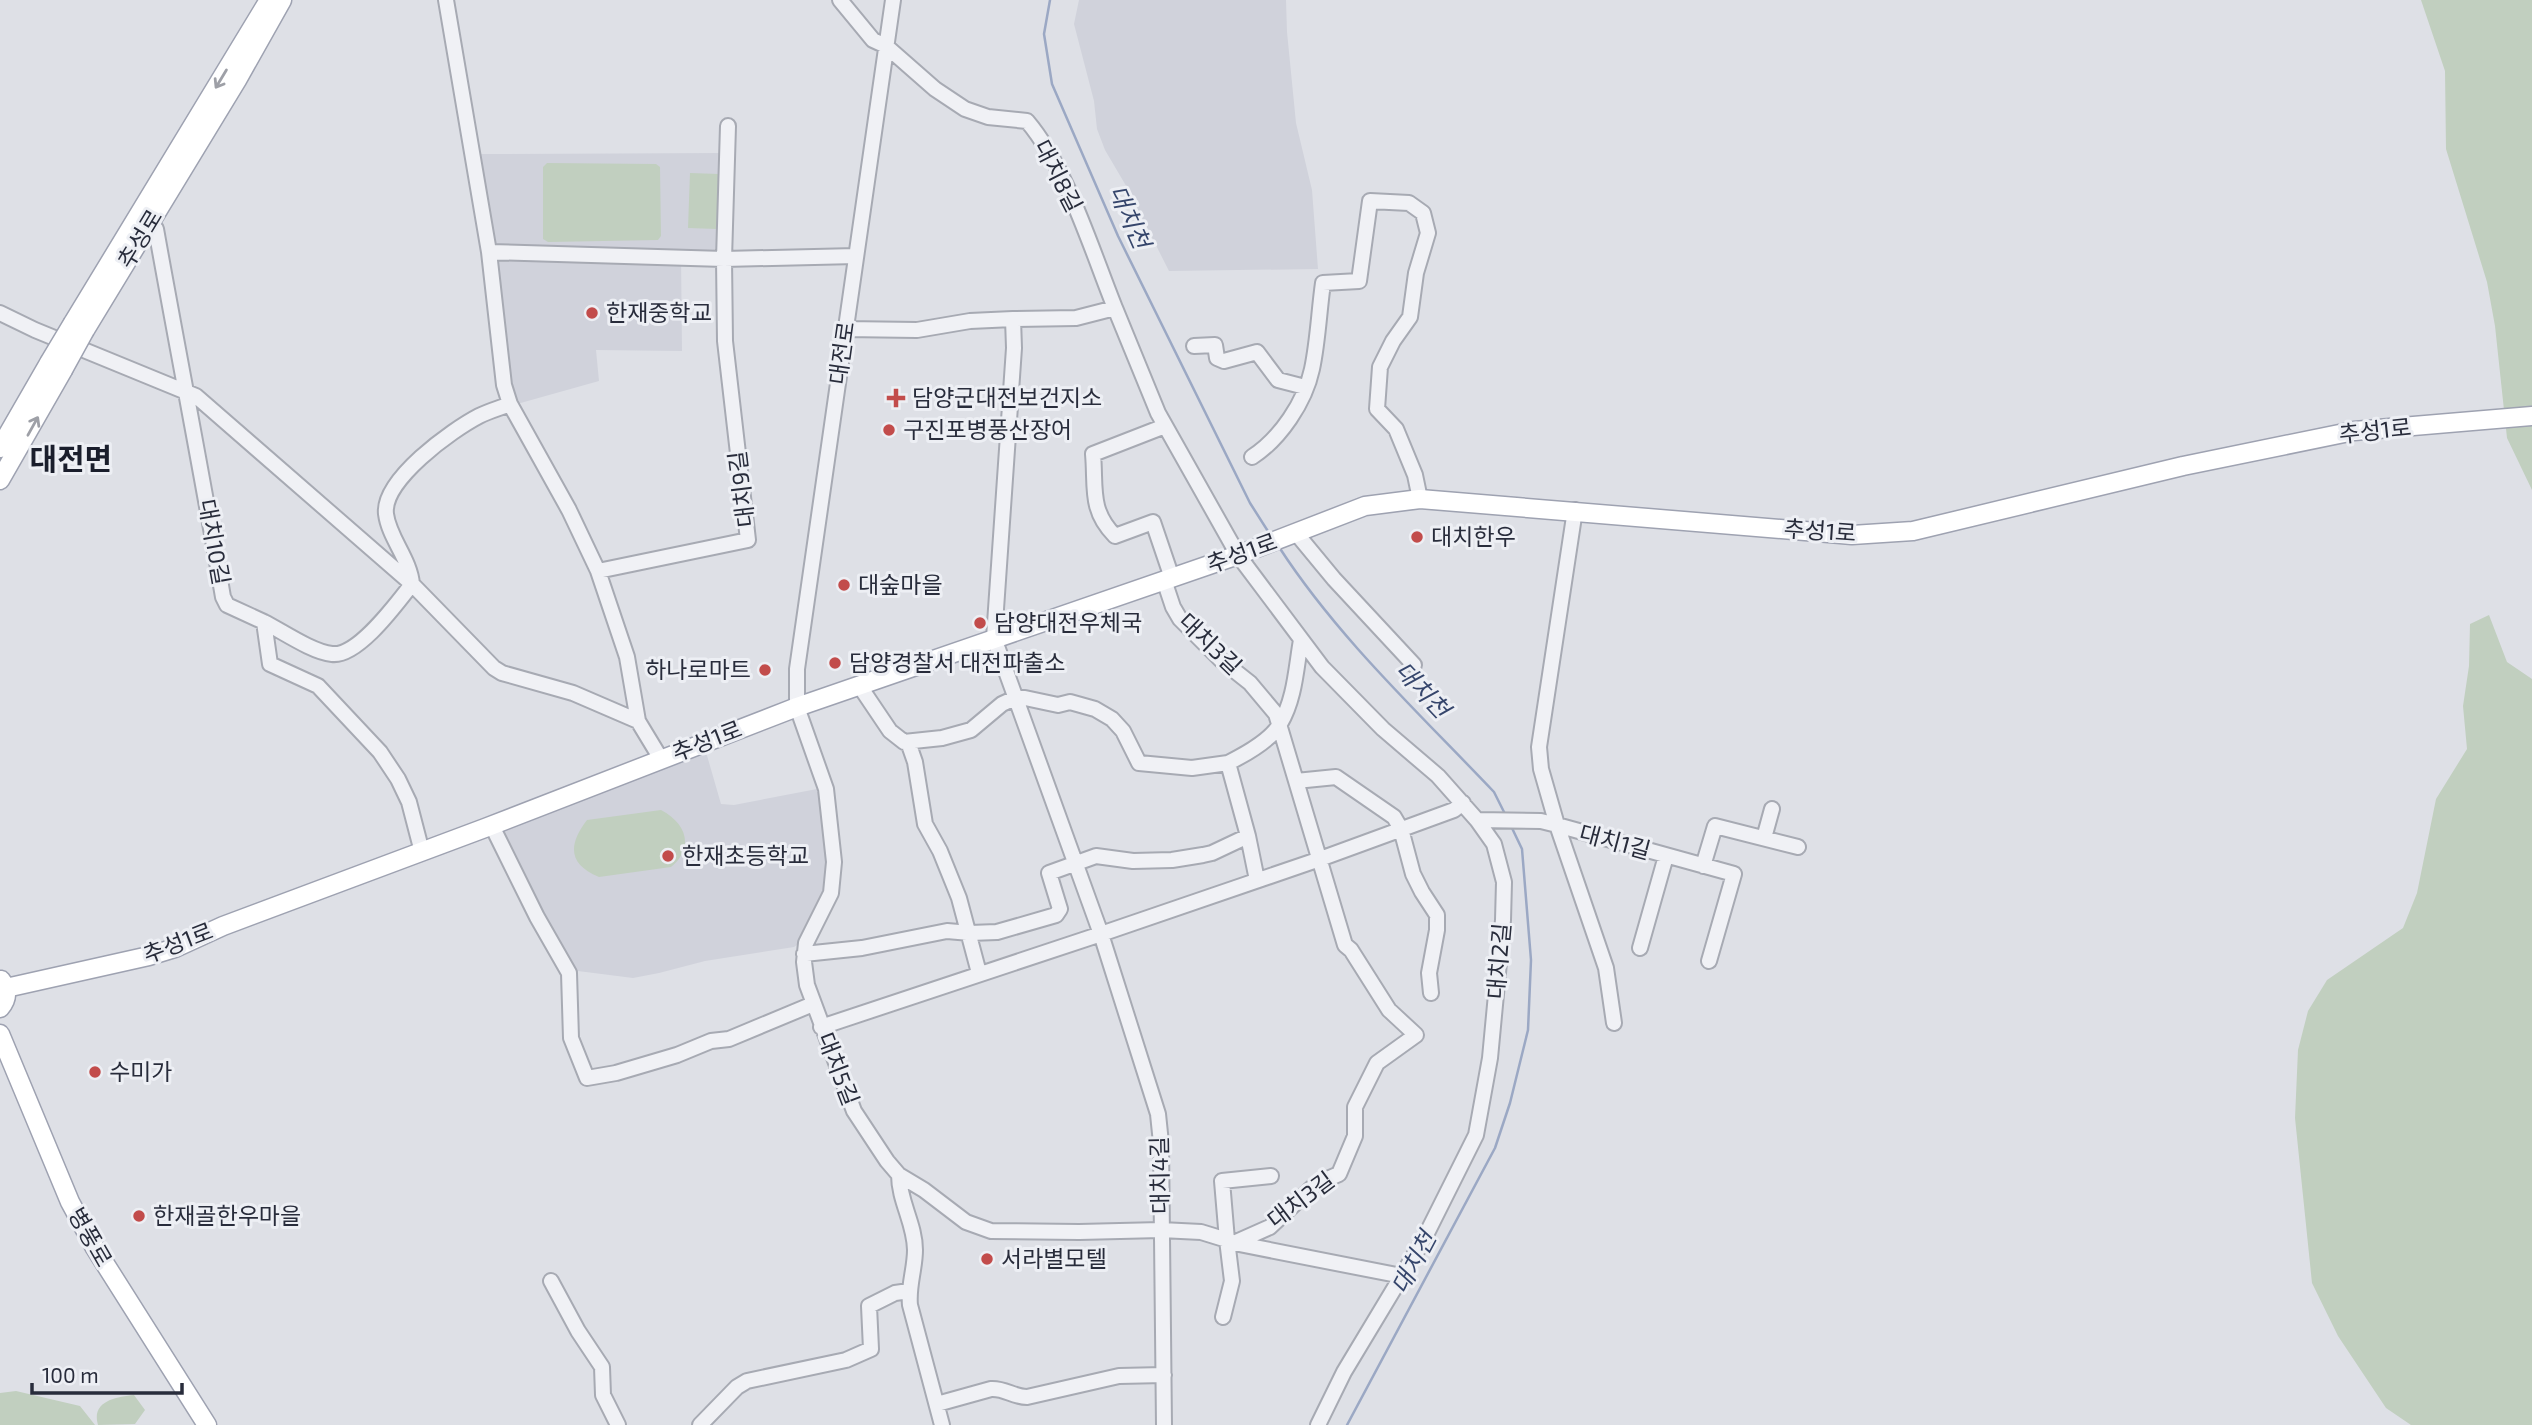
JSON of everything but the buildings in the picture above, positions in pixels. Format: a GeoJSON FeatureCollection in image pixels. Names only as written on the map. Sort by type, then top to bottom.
{"type":"FeatureCollection","features":[{"type":"Feature","properties":{"kind":"main road","name":"추성로"},"geometry":{"type":"LineString","coordinates":[[0,480],[56,367],[269,0]]}},
{"type":"Feature","properties":{"kind":"main road","name":"추성로"},"geometry":{"type":"LineString","coordinates":[[79,326],[237,80],[282,0]]}},
{"type":"Feature","properties":{"kind":"main road","name":"추성로"},"geometry":{"type":"LineString","coordinates":[[0,448],[56,367]]}},
{"type":"Feature","properties":{"kind":"main road","name":"추성1로"},"geometry":{"type":"LineString","coordinates":[[3,984],[149,956],[175,948],[223,926],[492,826],[797,707],[1238,555],[1365,506],[1420,499],[1852,535],[1913,531],[2183,466],[2354,430],[2532,416]]}},
{"type":"Feature","properties":{"kind":"main road"},"geometry":{"type":"LineString","coordinates":[[0,1008],[6,996],[3,984]]}},
{"type":"Feature","properties":{"kind":"main road","name":"병풍로"},"geometry":{"type":"LineString","coordinates":[[0,1034],[70,1202],[95,1248],[207,1425]]}},
{"type":"Feature","properties":{"kind":"street"},"geometry":{"type":"LineString","coordinates":[[446,0],[489,252],[504,385],[510,404],[569,510],[598,571],[627,657],[638,721],[661,759]]}},
{"type":"Feature","properties":{"kind":"street","name":"대치8길"},"geometry":{"type":"LineString","coordinates":[[840,0],[873,40],[886,46],[935,89],[965,109],[988,117],[1027,121],[1037,133],[1071,197],[1165,426],[1238,555]]}},
{"type":"Feature","properties":{"kind":"street","name":"대전로"},"geometry":{"type":"LineString","coordinates":[[797,707],[797,669],[893,0]]}},
{"type":"Feature","properties":{"kind":"street"},"geometry":{"type":"LineString","coordinates":[[724,259],[728,126]]}},
{"type":"Feature","properties":{"kind":"street"},"geometry":{"type":"LineString","coordinates":[[1252,457],[1269,447],[1299,403],[1312,371],[1323,283],[1359,281],[1370,201],[1409,203],[1423,213],[1428,233],[1416,273],[1410,317],[1393,341],[1381,367],[1377,409],[1396,429],[1415,475],[1420,499]]}},
{"type":"Feature","properties":{"kind":"street","name":"대치10길"},"geometry":{"type":"LineString","coordinates":[[156,229],[184,391],[200,463],[223,597],[227,605],[323,652],[340,654],[367,636],[412,584]]}},
{"type":"Feature","properties":{"kind":"street"},"geometry":{"type":"LineString","coordinates":[[489,252],[724,259],[856,256]]}},
{"type":"Feature","properties":{"kind":"street","name":"대치9길"},"geometry":{"type":"LineString","coordinates":[[598,571],[748,540],[725,341],[724,259]]}},
{"type":"Feature","properties":{"kind":"street"},"geometry":{"type":"LineString","coordinates":[[845,329],[917,330],[970,321],[1076,318],[1115,308]]}},
{"type":"Feature","properties":{"kind":"street"},"geometry":{"type":"LineString","coordinates":[[0,313],[196,396],[412,584],[494,668],[502,673],[573,693],[638,721]]}},
{"type":"Feature","properties":{"kind":"street"},"geometry":{"type":"LineString","coordinates":[[994,638],[1014,348],[1013,318]]}},
{"type":"Feature","properties":{"kind":"street"},"geometry":{"type":"LineString","coordinates":[[1194,346],[1215,345],[1217,358],[1224,360],[1257,352],[1278,380],[1305,387]]}},
{"type":"Feature","properties":{"kind":"street"},"geometry":{"type":"LineString","coordinates":[[412,584],[411,571],[387,518],[386,500],[390,491],[415,463],[464,425],[510,404]]}},
{"type":"Feature","properties":{"kind":"street","name":"대치3길"},"geometry":{"type":"LineString","coordinates":[[1165,426],[1093,454],[1093,488],[1100,517],[1115,536],[1153,522],[1173,607],[1180,619],[1250,683],[1276,714],[1345,945],[1389,1010],[1416,1035],[1377,1063],[1355,1107],[1355,1136],[1339,1174],[1316,1184],[1270,1227],[1230,1241]]}},
{"type":"Feature","properties":{"kind":"street","name":"대치1길"},"geometry":{"type":"LineString","coordinates":[[1575,510],[1539,747],[1541,769],[1557,825],[1734,874],[1709,961]]}},
{"type":"Feature","properties":{"kind":"street"},"geometry":{"type":"LineString","coordinates":[[1296,533],[1334,579],[1414,665]]}},
{"type":"Feature","properties":{"kind":"street","name":"대치2길"},"geometry":{"type":"LineString","coordinates":[[1238,555],[1322,667],[1382,729],[1438,776],[1483,820],[1494,844],[1503,882],[1503,920],[1490,1058],[1476,1135],[1424,1239],[1344,1372],[1318,1425]]}},
{"type":"Feature","properties":{"kind":"street"},"geometry":{"type":"LineString","coordinates":[[264,622],[270,664],[318,686],[380,752],[409,802],[422,852]]}},
{"type":"Feature","properties":{"kind":"street","name":"대치4길"},"geometry":{"type":"LineString","coordinates":[[994,638],[1101,934],[1158,1114],[1161,1143],[1164,1425]]}},
{"type":"Feature","properties":{"kind":"street"},"geometry":{"type":"LineString","coordinates":[[859,685],[890,731],[897,738],[908,742],[942,738],[971,730],[1002,704],[1015,698],[1058,705],[1070,702],[1095,709],[1112,719],[1123,731],[1139,763],[1192,768],[1228,763],[1248,752],[1279,726],[1293,692],[1301,640]]}},
{"type":"Feature","properties":{"kind":"street","name":"대치5길"},"geometry":{"type":"LineString","coordinates":[[797,707],[825,789],[834,862],[831,894],[811,931],[804,954],[804,972],[821,1027],[854,1111],[899,1175],[899,1186],[915,1249],[909,1291],[913,1316],[942,1425]]}},
{"type":"Feature","properties":{"kind":"street"},"geometry":{"type":"LineString","coordinates":[[908,742],[915,762],[926,824],[953,880],[970,933],[979,974]]}},
{"type":"Feature","properties":{"kind":"street"},"geometry":{"type":"LineString","coordinates":[[1228,763],[1257,880]]}},
{"type":"Feature","properties":{"kind":"street"},"geometry":{"type":"LineString","coordinates":[[1296,781],[1336,777],[1394,817],[1401,829],[1413,874],[1437,915],[1429,974],[1431,993]]}},
{"type":"Feature","properties":{"kind":"street"},"geometry":{"type":"LineString","coordinates":[[821,1027],[1320,859],[1454,810],[1463,803]]}},
{"type":"Feature","properties":{"kind":"street"},"geometry":{"type":"LineString","coordinates":[[1764,838],[1772,808]]}},
{"type":"Feature","properties":{"kind":"street"},"geometry":{"type":"LineString","coordinates":[[1483,820],[1541,821],[1557,825],[1606,968],[1614,1023]]}},
{"type":"Feature","properties":{"kind":"street"},"geometry":{"type":"LineString","coordinates":[[492,826],[537,917],[569,973],[571,1038],[587,1078],[616,1073],[677,1055],[711,1041],[729,1039],[813,1004]]}},
{"type":"Feature","properties":{"kind":"street"},"geometry":{"type":"LineString","coordinates":[[1703,866],[1715,826],[1798,847]]}},
{"type":"Feature","properties":{"kind":"street"},"geometry":{"type":"LineString","coordinates":[[804,954],[862,948],[947,931],[1004,931],[1056,915],[1060,908],[1049,873],[1075,862],[1096,856],[1122,861],[1172,860],[1212,853],[1248,836]]}},
{"type":"Feature","properties":{"kind":"street"},"geometry":{"type":"LineString","coordinates":[[1640,948],[1666,856]]}},
{"type":"Feature","properties":{"kind":"street"},"geometry":{"type":"LineString","coordinates":[[899,1175],[966,1222],[991,1231],[1201,1232],[1230,1241],[1402,1276]]}},
{"type":"Feature","properties":{"kind":"street"},"geometry":{"type":"LineString","coordinates":[[1223,1317],[1232,1281],[1222,1181],[1271,1176]]}},
{"type":"Feature","properties":{"kind":"street"},"geometry":{"type":"LineString","coordinates":[[551,1281],[601,1367],[603,1395],[618,1425]]}},
{"type":"Feature","properties":{"kind":"street"},"geometry":{"type":"LineString","coordinates":[[700,1425],[737,1387],[747,1381],[846,1360],[871,1349],[869,1306],[895,1293],[909,1291]]}},
{"type":"Feature","properties":{"kind":"street"},"geometry":{"type":"LineString","coordinates":[[937,1404],[991,1389],[1027,1397],[1119,1376],[1164,1374]]}},
{"type":"Feature","properties":{"kind":"shaded area"},"geometry":{"type":"Polygon","coordinates":[[[1079,0],[1286,0],[1296,123],[1312,190],[1318,269],[1169,271],[1105,150],[1097,129],[1094,101],[1074,24],[1079,0]]]}},
{"type":"Feature","properties":{"kind":"shaded area","name":"한재중학교"},"geometry":{"type":"Polygon","coordinates":[[[722,153],[719,255],[681,255],[682,351],[596,350],[599,381],[517,404],[511,385],[480,154],[722,153]]]}},
{"type":"Feature","properties":{"kind":"shaded area","name":"한재초등학교"},"geometry":{"type":"Polygon","coordinates":[[[706,752],[721,804],[734,805],[817,789],[823,809],[826,843],[824,890],[800,943],[794,947],[705,961],[633,978],[570,970],[497,830],[706,752]]]}},
{"type":"Feature","properties":{"kind":"green space"},"geometry":{"type":"Polygon","coordinates":[[[2421,0],[2532,0],[2532,490],[2507,438],[2495,326],[2487,282],[2446,149],[2445,71],[2421,0]]]}},
{"type":"Feature","properties":{"kind":"green space"},"geometry":{"type":"Polygon","coordinates":[[[547,163],[656,164],[660,167],[661,236],[658,240],[548,242],[543,239],[543,167],[547,163]]]}},
{"type":"Feature","properties":{"kind":"green space"},"geometry":{"type":"Polygon","coordinates":[[[690,173],[719,174],[717,229],[688,228],[690,173]]]}},
{"type":"Feature","properties":{"kind":"green space"},"geometry":{"type":"Polygon","coordinates":[[[2489,615],[2507,662],[2532,679],[2532,1425],[2411,1425],[2386,1408],[2338,1336],[2312,1283],[2295,1118],[2298,1050],[2308,1011],[2327,980],[2403,928],[2417,893],[2436,799],[2467,749],[2463,706],[2469,666],[2470,624],[2489,615]]]}},
{"type":"Feature","properties":{"kind":"green space"},"geometry":{"type":"Polygon","coordinates":[[[661,810],[670,815],[684,836],[683,851],[671,867],[599,877],[581,866],[577,860],[574,853],[576,838],[587,820],[661,810]]]}},
{"type":"Feature","properties":{"kind":"green space"},"geometry":{"type":"Polygon","coordinates":[[[16,1391],[80,1406],[95,1425],[0,1425],[0,1393],[16,1391]]]}},
{"type":"Feature","properties":{"kind":"green space"},"geometry":{"type":"Polygon","coordinates":[[[134,1395],[145,1410],[135,1424],[98,1425],[98,1410],[102,1405],[113,1399],[134,1395]]]}},
{"type":"Feature","properties":{"kind":"waterway","name":"대치천"},"geometry":{"type":"LineString","coordinates":[[1050,0],[1044,34],[1052,84],[1118,236],[1250,503],[1271,536]]}},
{"type":"Feature","properties":{"kind":"waterway","name":"대치천"},"geometry":{"type":"LineString","coordinates":[[1279,547],[1353,644],[1494,792],[1506,816]]}},
{"type":"Feature","properties":{"kind":"waterway","name":"대치천"},"geometry":{"type":"LineString","coordinates":[[1347,1425],[1495,1148],[1510,1103],[1528,1030],[1531,960],[1522,849],[1511,826]]}},
{"type":"Feature","properties":{"kind":"place","name":"한재중학교"},"geometry":{"type":"Point","coordinates":[592,313]}},
{"type":"Feature","properties":{"kind":"place","name":"담양군대전보건지소"},"geometry":{"type":"Point","coordinates":[896,398]}},
{"type":"Feature","properties":{"kind":"place","name":"구진포병풍산장어"},"geometry":{"type":"Point","coordinates":[889,430]}},
{"type":"Feature","properties":{"kind":"place","name":"대치한우"},"geometry":{"type":"Point","coordinates":[1417,537]}},
{"type":"Feature","properties":{"kind":"place","name":"대숲마을"},"geometry":{"type":"Point","coordinates":[844,585]}},
{"type":"Feature","properties":{"kind":"place","name":"담양대전우체국"},"geometry":{"type":"Point","coordinates":[980,623]}},
{"type":"Feature","properties":{"kind":"place","name":"담양경찰서 대전파출소"},"geometry":{"type":"Point","coordinates":[835,663]}},
{"type":"Feature","properties":{"kind":"place","name":"하나로마트"},"geometry":{"type":"Point","coordinates":[765,670]}},
{"type":"Feature","properties":{"kind":"place","name":"한재초등학교"},"geometry":{"type":"Point","coordinates":[668,856]}},
{"type":"Feature","properties":{"kind":"place","name":"수미가"},"geometry":{"type":"Point","coordinates":[95,1072]}},
{"type":"Feature","properties":{"kind":"place","name":"한재골한우마을"},"geometry":{"type":"Point","coordinates":[139,1216]}},
{"type":"Feature","properties":{"kind":"place","name":"서라별모텔"},"geometry":{"type":"Point","coordinates":[987,1259]}},
{"type":"Feature","properties":{"kind":"district","name":"대전면"},"geometry":{"type":"Point","coordinates":[71,460]}}]}
